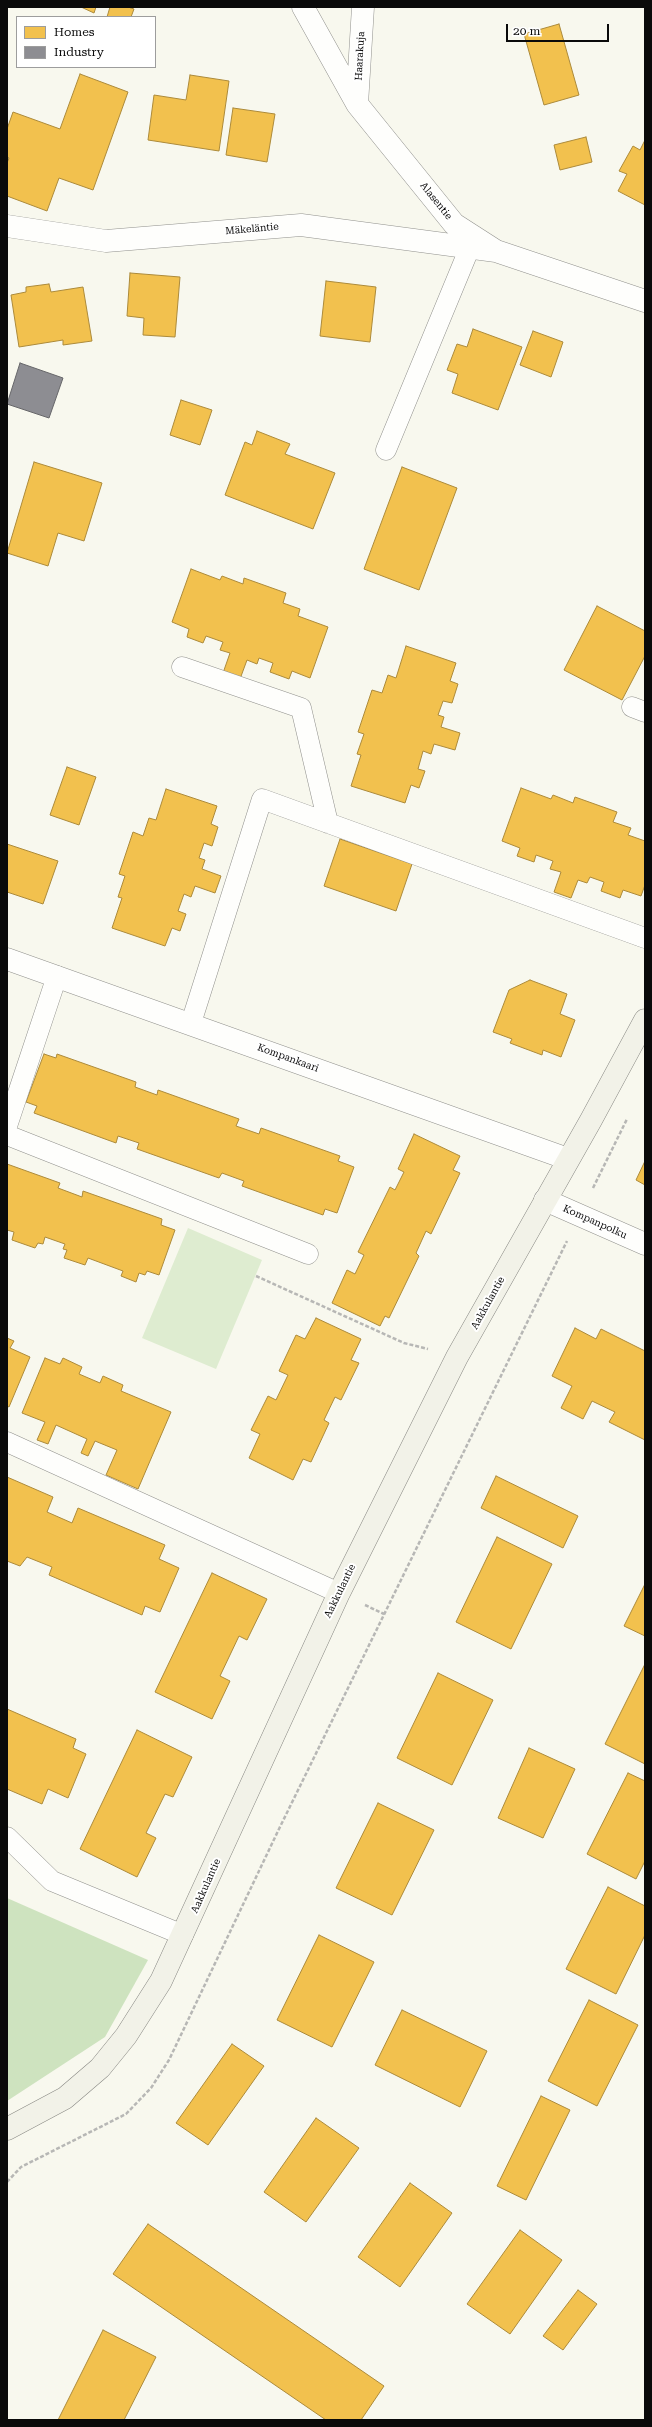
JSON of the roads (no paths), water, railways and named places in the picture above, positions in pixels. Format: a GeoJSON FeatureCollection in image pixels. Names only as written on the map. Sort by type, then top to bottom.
{"type":"FeatureCollection","features":[{"type":"Feature","properties":{"kind":"street","name":"Alasentie"},"geometry":{"type":"LineString","coordinates":[[303,7],[357,104],[454,224],[496,251],[645,301]]}},
{"type":"Feature","properties":{"kind":"street","name":"Haarakuja"},"geometry":{"type":"LineString","coordinates":[[357,104],[363,7]]}},
{"type":"Feature","properties":{"kind":"street","name":"Mäkeläntie"},"geometry":{"type":"LineString","coordinates":[[7,226],[106,241],[301,225],[496,251]]}},
{"type":"Feature","properties":{"kind":"street","name":"Kompankaari"},"geometry":{"type":"LineString","coordinates":[[7,959],[191,1023],[568,1159]]}},
{"type":"Feature","properties":{"kind":"street","name":"Aakkulantie"},"geometry":{"type":"LineString","coordinates":[[7,2128],[65,2098],[100,2068],[126,2036],[157,1987],[183,1935],[339,1593],[457,1357],[591,1120],[645,1020]]}},
{"type":"Feature","properties":{"kind":"street","name":"Kompanpolku"},"geometry":{"type":"LineString","coordinates":[[545,1200],[580,1214],[645,1244]]}},
{"type":"Feature","properties":{"kind":"lane"},"geometry":{"type":"LineString","coordinates":[[386,450],[470,247]]}},
{"type":"Feature","properties":{"kind":"lane"},"geometry":{"type":"LineString","coordinates":[[182,667],[301,708],[328,823]]}},
{"type":"Feature","properties":{"kind":"lane"},"geometry":{"type":"LineString","coordinates":[[191,1023],[262,799],[645,938]]}},
{"type":"Feature","properties":{"kind":"lane"},"geometry":{"type":"LineString","coordinates":[[57,976],[8,1125],[308,1254]]}},
{"type":"Feature","properties":{"kind":"lane"},"geometry":{"type":"LineString","coordinates":[[7,1442],[339,1593]]}},
{"type":"Feature","properties":{"kind":"lane"},"geometry":{"type":"LineString","coordinates":[[7,1837],[52,1881],[183,1935]]}}]}
